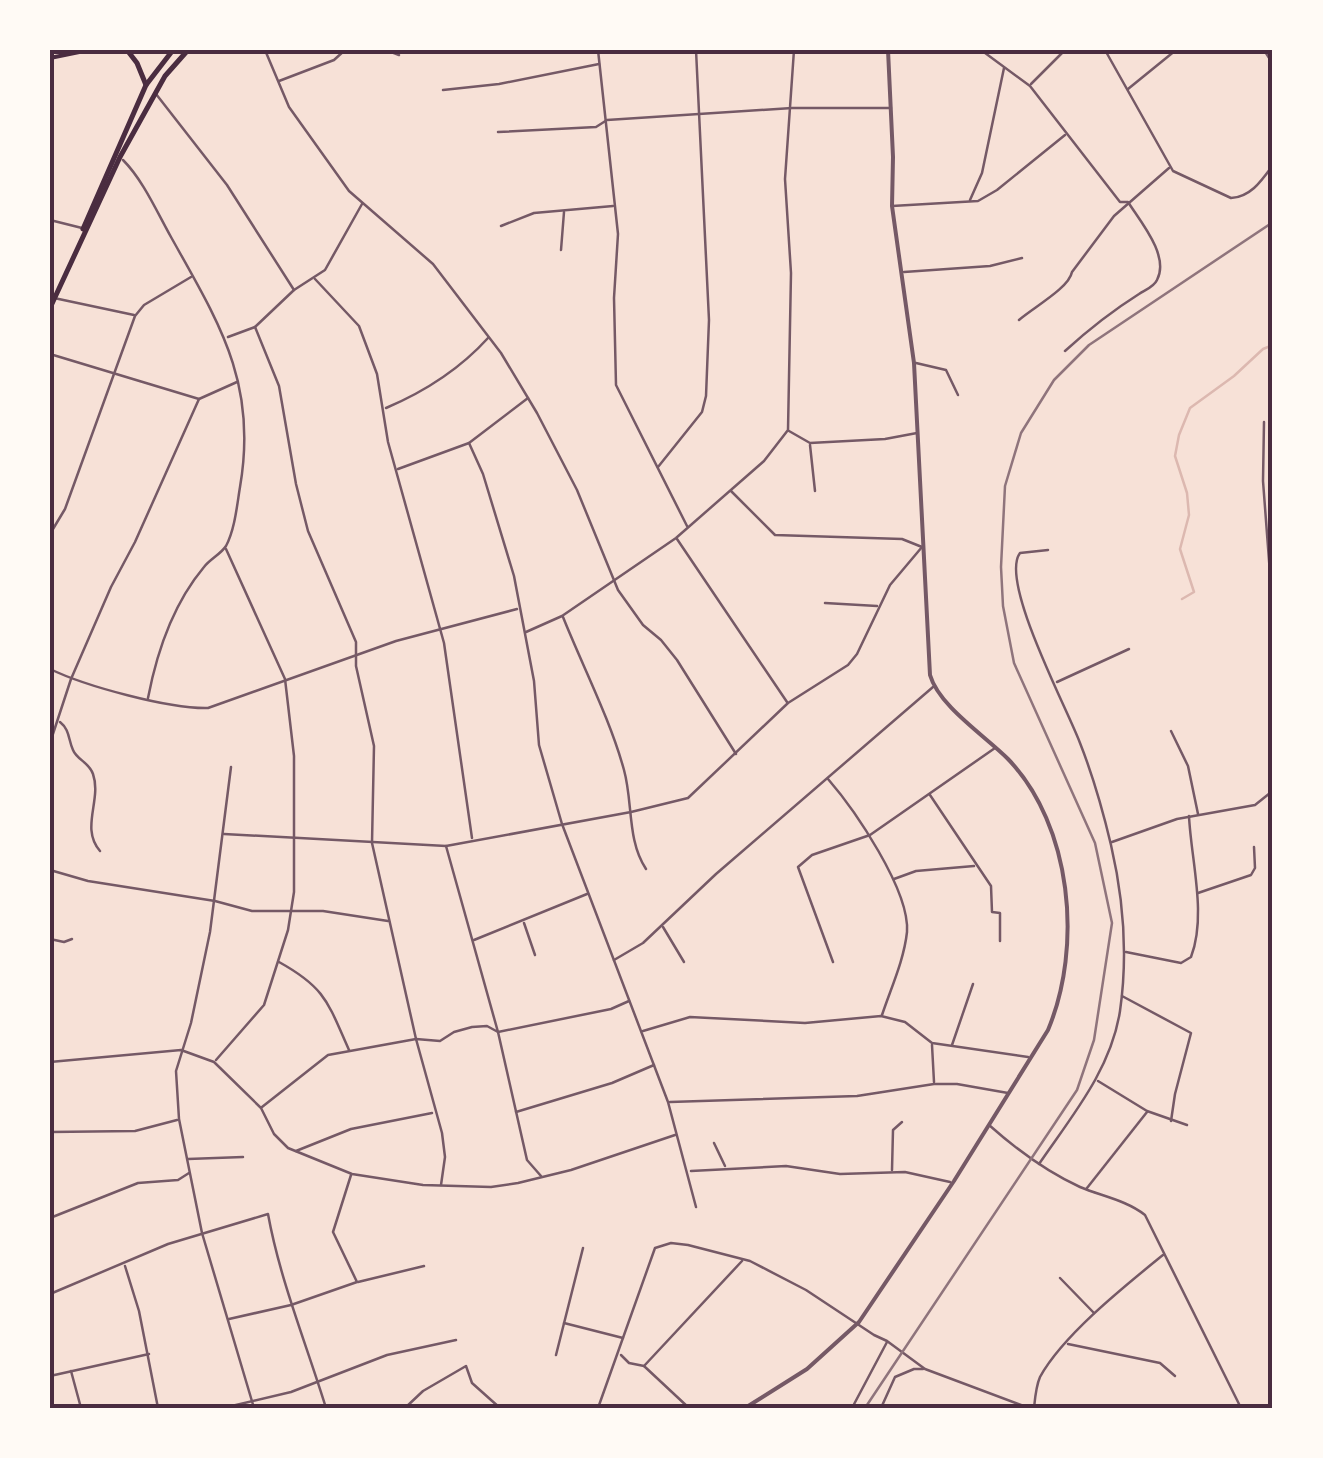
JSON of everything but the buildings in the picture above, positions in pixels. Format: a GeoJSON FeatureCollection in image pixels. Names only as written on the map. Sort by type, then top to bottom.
{"type":"FeatureCollection","features":[{"type":"Feature","properties":{"kind":"main road"},"geometry":{"type":"LineString","coordinates":[[50,58],[59,52],[86,50]]}},
{"type":"Feature","properties":{"kind":"main road"},"geometry":{"type":"LineString","coordinates":[[126,50],[137,62],[146,85]]}},
{"type":"Feature","properties":{"kind":"main road"},"geometry":{"type":"LineString","coordinates":[[51,303],[146,85],[173,50]]}},
{"type":"Feature","properties":{"kind":"main road"},"geometry":{"type":"LineString","coordinates":[[51,303],[120,156],[165,76],[188,50]]}},
{"type":"Feature","properties":{"kind":"street"},"geometry":{"type":"LineString","coordinates":[[265,50],[289,107],[349,192],[434,264],[488,338],[528,398],[577,490],[614,579],[634,613],[676,660],[736,754]]}},
{"type":"Feature","properties":{"kind":"street"},"geometry":{"type":"LineString","coordinates":[[277,81],[334,60],[345,50]]}},
{"type":"Feature","properties":{"kind":"street"},"geometry":{"type":"LineString","coordinates":[[386,50],[399,55]]}},
{"type":"Feature","properties":{"kind":"street"},"geometry":{"type":"LineString","coordinates":[[598,50],[618,234],[614,298],[616,384],[688,527]]}},
{"type":"Feature","properties":{"kind":"street"},"geometry":{"type":"LineString","coordinates":[[657,468],[705,405],[709,320],[696,50]]}},
{"type":"Feature","properties":{"kind":"street"},"geometry":{"type":"LineString","coordinates":[[524,632],[562,616],[676,538],[764,461],[788,430],[791,273],[785,179],[794,50]]}},
{"type":"Feature","properties":{"kind":"street"},"geometry":{"type":"LineString","coordinates":[[746,1408],[807,1369],[859,1322],[1048,1030],[1063,987],[1066,907],[1046,816],[1023,776],[933,687],[927,659],[914,363],[892,206],[888,50]]}},
{"type":"Feature","properties":{"kind":"street"},"geometry":{"type":"LineString","coordinates":[[981,50],[1030,86],[1120,202],[1128,202]]}},
{"type":"Feature","properties":{"kind":"street"},"geometry":{"type":"LineString","coordinates":[[1104,50],[1170,167],[1180,175],[1231,198],[1249,193],[1273,165]]}},
{"type":"Feature","properties":{"kind":"street"},"geometry":{"type":"LineString","coordinates":[[1128,90],[1176,50]]}},
{"type":"Feature","properties":{"kind":"street"},"geometry":{"type":"LineString","coordinates":[[1264,50],[1271,54],[1273,64]]}},
{"type":"Feature","properties":{"kind":"street"},"geometry":{"type":"LineString","coordinates":[[1030,86],[1061,51]]}},
{"type":"Feature","properties":{"kind":"street"},"geometry":{"type":"LineString","coordinates":[[443,90],[500,84],[602,64]]}},
{"type":"Feature","properties":{"kind":"street"},"geometry":{"type":"LineString","coordinates":[[968,202],[982,173],[1004,66]]}},
{"type":"Feature","properties":{"kind":"street"},"geometry":{"type":"LineString","coordinates":[[155,93],[227,184],[294,290]]}},
{"type":"Feature","properties":{"kind":"street"},"geometry":{"type":"LineString","coordinates":[[498,132],[596,128],[607,120],[698,113],[892,108]]}},
{"type":"Feature","properties":{"kind":"street"},"geometry":{"type":"LineString","coordinates":[[892,206],[968,202],[996,190],[1066,134]]}},
{"type":"Feature","properties":{"kind":"street"},"geometry":{"type":"LineString","coordinates":[[120,156],[226,338],[244,420],[242,480],[225,548],[204,566],[171,619],[158,649],[148,698]]}},
{"type":"Feature","properties":{"kind":"street"},"geometry":{"type":"LineString","coordinates":[[1019,320],[1049,295],[1066,287],[1101,231],[1170,167]]}},
{"type":"Feature","properties":{"kind":"street"},"geometry":{"type":"LineString","coordinates":[[1065,351],[1157,281],[1153,242],[1128,202]]}},
{"type":"Feature","properties":{"kind":"street"},"geometry":{"type":"LineString","coordinates":[[226,338],[255,327],[294,290],[325,270],[362,204]]}},
{"type":"Feature","properties":{"kind":"street"},"geometry":{"type":"LineString","coordinates":[[501,226],[534,212],[614,206]]}},
{"type":"Feature","properties":{"kind":"street"},"geometry":{"type":"LineString","coordinates":[[561,250],[564,211]]}},
{"type":"Feature","properties":{"kind":"street"},"geometry":{"type":"LineString","coordinates":[[50,220],[84,228]]}},
{"type":"Feature","properties":{"kind":"street"},"geometry":{"type":"LineString","coordinates":[[901,272],[990,266],[1022,258]]}},
{"type":"Feature","properties":{"kind":"street"},"geometry":{"type":"LineString","coordinates":[[50,534],[65,509],[135,316],[144,305],[193,276]]}},
{"type":"Feature","properties":{"kind":"street"},"geometry":{"type":"LineString","coordinates":[[314,279],[359,326],[377,374],[388,442],[444,643],[473,840]]}},
{"type":"Feature","properties":{"kind":"street"},"geometry":{"type":"LineString","coordinates":[[51,303],[135,316]]}},
{"type":"Feature","properties":{"kind":"street"},"geometry":{"type":"LineString","coordinates":[[255,327],[279,386],[308,531],[356,642],[374,746],[372,843],[445,1156],[441,1186]]}},
{"type":"Feature","properties":{"kind":"street"},"geometry":{"type":"LineString","coordinates":[[384,408],[422,393],[445,378],[488,338]]}},
{"type":"Feature","properties":{"kind":"street"},"geometry":{"type":"LineString","coordinates":[[50,354],[198,399]]}},
{"type":"Feature","properties":{"kind":"street"},"geometry":{"type":"LineString","coordinates":[[914,363],[946,370],[958,395]]}},
{"type":"Feature","properties":{"kind":"street"},"geometry":{"type":"LineString","coordinates":[[50,743],[71,679],[198,399],[238,381]]}},
{"type":"Feature","properties":{"kind":"street"},"geometry":{"type":"LineString","coordinates":[[396,470],[469,442],[528,398]]}},
{"type":"Feature","properties":{"kind":"street"},"geometry":{"type":"LineString","coordinates":[[1264,422],[1263,481],[1273,613]]}},
{"type":"Feature","properties":{"kind":"street"},"geometry":{"type":"LineString","coordinates":[[788,430],[810,443],[918,433]]}},
{"type":"Feature","properties":{"kind":"street"},"geometry":{"type":"LineString","coordinates":[[469,442],[484,474],[514,576],[534,681],[539,745],[562,824],[668,1102],[696,1206]]}},
{"type":"Feature","properties":{"kind":"street"},"geometry":{"type":"LineString","coordinates":[[810,443],[814,491]]}},
{"type":"Feature","properties":{"kind":"street"},"geometry":{"type":"LineString","coordinates":[[1265,464],[1273,463]]}},
{"type":"Feature","properties":{"kind":"street"},"geometry":{"type":"LineString","coordinates":[[730,490],[775,535],[902,540],[922,547]]}},
{"type":"Feature","properties":{"kind":"street"},"geometry":{"type":"LineString","coordinates":[[676,538],[788,703]]}},
{"type":"Feature","properties":{"kind":"street"},"geometry":{"type":"LineString","coordinates":[[224,834],[446,846],[688,798],[788,703],[848,665],[890,585],[922,547],[924,538]]}},
{"type":"Feature","properties":{"kind":"street"},"geometry":{"type":"LineString","coordinates":[[214,1062],[264,1005],[279,962],[294,892],[294,756],[284,679],[225,548]]}},
{"type":"Feature","properties":{"kind":"street"},"geometry":{"type":"LineString","coordinates":[[1038,1164],[1096,1080],[1111,1046],[1125,952],[1122,906],[1110,843],[1082,748],[1030,632],[1014,565],[1026,550],[1048,550]]}},
{"type":"Feature","properties":{"kind":"street"},"geometry":{"type":"LineString","coordinates":[[824,603],[879,607]]}},
{"type":"Feature","properties":{"kind":"street"},"geometry":{"type":"LineString","coordinates":[[50,669],[71,679],[181,706],[208,708],[439,628],[518,608]]}},
{"type":"Feature","properties":{"kind":"street"},"geometry":{"type":"LineString","coordinates":[[562,616],[616,744],[639,856],[646,869]]}},
{"type":"Feature","properties":{"kind":"street"},"geometry":{"type":"LineString","coordinates":[[1056,683],[1129,649]]}},
{"type":"Feature","properties":{"kind":"street"},"geometry":{"type":"LineString","coordinates":[[612,961],[644,943],[933,687]]}},
{"type":"Feature","properties":{"kind":"street"},"geometry":{"type":"LineString","coordinates":[[58,721],[66,728],[74,753],[93,772],[90,835],[100,850]]}},
{"type":"Feature","properties":{"kind":"street"},"geometry":{"type":"LineString","coordinates":[[1170,731],[1188,766],[1198,816]]}},
{"type":"Feature","properties":{"kind":"street"},"geometry":{"type":"LineString","coordinates":[[834,962],[798,868],[812,855],[870,835],[996,748]]}},
{"type":"Feature","properties":{"kind":"street"},"geometry":{"type":"LineString","coordinates":[[232,767],[215,901],[197,995],[176,1070],[178,1119],[202,1233],[254,1408]]}},
{"type":"Feature","properties":{"kind":"street"},"geometry":{"type":"LineString","coordinates":[[1110,843],[1189,816],[1231,811],[1267,798],[1273,784],[1271,772]]}},
{"type":"Feature","properties":{"kind":"street"},"geometry":{"type":"LineString","coordinates":[[827,778],[870,835],[907,922],[881,1016]]}},
{"type":"Feature","properties":{"kind":"street"},"geometry":{"type":"LineString","coordinates":[[929,793],[991,886],[992,912],[1000,914],[1000,941]]}},
{"type":"Feature","properties":{"kind":"street"},"geometry":{"type":"LineString","coordinates":[[1125,952],[1169,962],[1187,960],[1194,948],[1196,893],[1189,816]]}},
{"type":"Feature","properties":{"kind":"street"},"geometry":{"type":"LineString","coordinates":[[446,846],[498,1032],[527,1160],[542,1176]]}},
{"type":"Feature","properties":{"kind":"street"},"geometry":{"type":"LineString","coordinates":[[1196,893],[1251,875],[1254,847]]}},
{"type":"Feature","properties":{"kind":"street"},"geometry":{"type":"LineString","coordinates":[[892,880],[916,871],[976,866]]}},
{"type":"Feature","properties":{"kind":"street"},"geometry":{"type":"LineString","coordinates":[[50,870],[88,881],[215,901],[252,911],[322,911],[389,921]]}},
{"type":"Feature","properties":{"kind":"street"},"geometry":{"type":"LineString","coordinates":[[472,941],[588,894]]}},
{"type":"Feature","properties":{"kind":"street"},"geometry":{"type":"LineString","coordinates":[[523,922],[535,955]]}},
{"type":"Feature","properties":{"kind":"street"},"geometry":{"type":"LineString","coordinates":[[662,926],[684,962]]}},
{"type":"Feature","properties":{"kind":"street"},"geometry":{"type":"LineString","coordinates":[[50,939],[72,940]]}},
{"type":"Feature","properties":{"kind":"street"},"geometry":{"type":"LineString","coordinates":[[279,962],[310,979],[321,991],[350,1051]]}},
{"type":"Feature","properties":{"kind":"street"},"geometry":{"type":"LineString","coordinates":[[952,1046],[973,984]]}},
{"type":"Feature","properties":{"kind":"street"},"geometry":{"type":"LineString","coordinates":[[1121,996],[1190,1033],[1171,1121]]}},
{"type":"Feature","properties":{"kind":"street"},"geometry":{"type":"LineString","coordinates":[[261,1108],[319,1060],[350,1051],[416,1039],[440,1041],[472,1027],[486,1026],[498,1032],[628,1002]]}},
{"type":"Feature","properties":{"kind":"street"},"geometry":{"type":"LineString","coordinates":[[642,1032],[690,1017],[804,1023],[881,1016],[906,1022],[932,1043],[1030,1058]]}},
{"type":"Feature","properties":{"kind":"street"},"geometry":{"type":"LineString","coordinates":[[932,1043],[934,1084]]}},
{"type":"Feature","properties":{"kind":"street"},"geometry":{"type":"LineString","coordinates":[[50,1062],[181,1050],[214,1062],[261,1108],[274,1134],[294,1152],[352,1174],[441,1186],[491,1187],[571,1170],[675,1135]]}},
{"type":"Feature","properties":{"kind":"street"},"geometry":{"type":"LineString","coordinates":[[516,1112],[612,1083],[655,1065]]}},
{"type":"Feature","properties":{"kind":"street"},"geometry":{"type":"LineString","coordinates":[[1096,1080],[1147,1111],[1187,1126]]}},
{"type":"Feature","properties":{"kind":"street"},"geometry":{"type":"LineString","coordinates":[[668,1102],[856,1096],[934,1084],[1008,1093]]}},
{"type":"Feature","properties":{"kind":"street"},"geometry":{"type":"LineString","coordinates":[[1086,1190],[1147,1111]]}},
{"type":"Feature","properties":{"kind":"street"},"geometry":{"type":"LineString","coordinates":[[294,1152],[351,1129],[434,1112]]}},
{"type":"Feature","properties":{"kind":"street"},"geometry":{"type":"LineString","coordinates":[[50,1132],[135,1131],[178,1119]]}},
{"type":"Feature","properties":{"kind":"street"},"geometry":{"type":"LineString","coordinates":[[892,1171],[892,1133],[902,1122]]}},
{"type":"Feature","properties":{"kind":"street"},"geometry":{"type":"LineString","coordinates":[[988,1124],[1038,1164],[1086,1190],[1135,1208],[1152,1227],[1241,1408]]}},
{"type":"Feature","properties":{"kind":"street"},"geometry":{"type":"LineString","coordinates":[[714,1143],[725,1168]]}},
{"type":"Feature","properties":{"kind":"street"},"geometry":{"type":"LineString","coordinates":[[186,1159],[243,1157]]}},
{"type":"Feature","properties":{"kind":"street"},"geometry":{"type":"LineString","coordinates":[[689,1172],[786,1166],[840,1174],[892,1171],[952,1183]]}},
{"type":"Feature","properties":{"kind":"street"},"geometry":{"type":"LineString","coordinates":[[50,1218],[138,1183],[178,1180],[190,1172]]}},
{"type":"Feature","properties":{"kind":"street"},"geometry":{"type":"LineString","coordinates":[[352,1174],[333,1232],[357,1282]]}},
{"type":"Feature","properties":{"kind":"street"},"geometry":{"type":"LineString","coordinates":[[50,1294],[202,1233],[268,1214],[291,1305],[326,1408]]}},
{"type":"Feature","properties":{"kind":"street"},"geometry":{"type":"LineString","coordinates":[[598,1408],[658,1246],[688,1244],[743,1260],[806,1290],[874,1335],[888,1340],[924,1369],[1032,1408],[1038,1382],[1066,1344],[1164,1254]]}},
{"type":"Feature","properties":{"kind":"street"},"geometry":{"type":"LineString","coordinates":[[556,1355],[583,1248]]}},
{"type":"Feature","properties":{"kind":"street"},"geometry":{"type":"LineString","coordinates":[[644,1366],[743,1260]]}},
{"type":"Feature","properties":{"kind":"street"},"geometry":{"type":"LineString","coordinates":[[124,1264],[149,1354],[158,1408]]}},
{"type":"Feature","properties":{"kind":"street"},"geometry":{"type":"LineString","coordinates":[[228,1319],[424,1266]]}},
{"type":"Feature","properties":{"kind":"street"},"geometry":{"type":"LineString","coordinates":[[1060,1278],[1095,1314]]}},
{"type":"Feature","properties":{"kind":"street"},"geometry":{"type":"LineString","coordinates":[[564,1324],[624,1338]]}},
{"type":"Feature","properties":{"kind":"street"},"geometry":{"type":"LineString","coordinates":[[223,1408],[291,1392],[387,1355],[456,1340]]}},
{"type":"Feature","properties":{"kind":"street"},"geometry":{"type":"LineString","coordinates":[[852,1408],[888,1340]]}},
{"type":"Feature","properties":{"kind":"street"},"geometry":{"type":"LineString","coordinates":[[1066,1344],[1160,1363],[1175,1376]]}},
{"type":"Feature","properties":{"kind":"street"},"geometry":{"type":"LineString","coordinates":[[50,1376],[149,1354]]}},
{"type":"Feature","properties":{"kind":"street"},"geometry":{"type":"LineString","coordinates":[[620,1354],[630,1363],[644,1366],[690,1408]]}},
{"type":"Feature","properties":{"kind":"street"},"geometry":{"type":"LineString","coordinates":[[406,1408],[422,1391],[466,1366],[472,1383],[500,1408]]}},
{"type":"Feature","properties":{"kind":"street"},"geometry":{"type":"LineString","coordinates":[[881,1408],[895,1377],[924,1369]]}},
{"type":"Feature","properties":{"kind":"street"},"geometry":{"type":"LineString","coordinates":[[70,1370],[80,1408]]}},
{"type":"Feature","properties":{"kind":"waterway"},"geometry":{"type":"LineString","coordinates":[[1182,599],[1194,592],[1180,549],[1189,515],[1187,493],[1175,456],[1179,435],[1190,408],[1273,345]]}},
{"type":"Feature","properties":{"kind":"railway"},"geometry":{"type":"LineString","coordinates":[[865,1408],[1077,1090],[1094,1040],[1112,923],[1095,843],[1014,663],[1003,606],[1005,486],[1021,433],[1054,380],[1089,345],[1273,222]]}}]}
